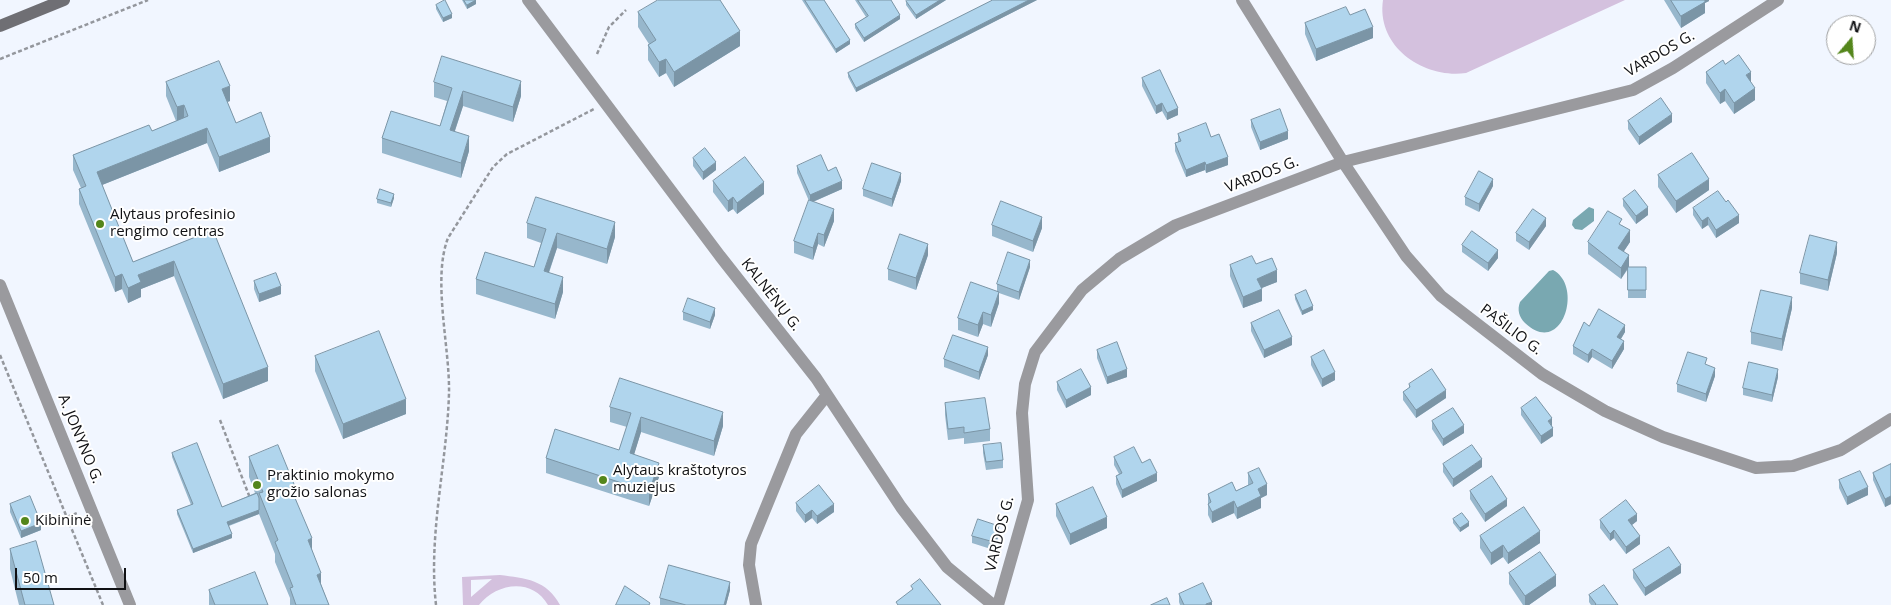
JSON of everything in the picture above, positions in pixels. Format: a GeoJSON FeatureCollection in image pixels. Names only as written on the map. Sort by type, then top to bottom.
{"type":"FeatureCollection","features":[{"type":"Feature","properties":{"kind":"main road"},"geometry":{"type":"LineString","coordinates":[[0,26],[64,0]]}},
{"type":"Feature","properties":{"kind":"street","name":"KALNĖNŲ G."},"geometry":{"type":"LineString","coordinates":[[528,0],[827,395],[901,507],[947,566],[993,605]]}},
{"type":"Feature","properties":{"kind":"street","name":"PAŠILIO G."},"geometry":{"type":"LineString","coordinates":[[1242,0],[1343,162],[1406,256],[1441,296],[1542,374],[1605,411],[1663,437],[1756,468],[1793,466],[1841,450],[1891,418]]}},
{"type":"Feature","properties":{"kind":"street","name":"VARDOS G."},"geometry":{"type":"LineString","coordinates":[[998,605],[1028,500],[1022,413],[1025,384],[1035,352],[1082,290],[1119,259],[1176,224],[1343,162],[1633,90],[1673,68],[1778,0]]}},
{"type":"Feature","properties":{"kind":"street","name":"A. JONYNO G."},"geometry":{"type":"LineString","coordinates":[[0,285],[130,605]]}},
{"type":"Feature","properties":{"kind":"street"},"geometry":{"type":"LineString","coordinates":[[756,605],[749,565],[751,544],[796,434],[827,395]]}},
{"type":"Feature","properties":{"kind":"path"},"geometry":{"type":"LineString","coordinates":[[0,59],[148,0]]}},
{"type":"Feature","properties":{"kind":"path"},"geometry":{"type":"LineString","coordinates":[[597,54],[609,27],[626,10]]}},
{"type":"Feature","properties":{"kind":"path"},"geometry":{"type":"LineString","coordinates":[[436,605],[432,572],[449,393],[442,282],[443,250],[448,238],[493,168],[507,154],[605,103]]}},
{"type":"Feature","properties":{"kind":"path"},"geometry":{"type":"LineString","coordinates":[[0,355],[103,605]]}},
{"type":"Feature","properties":{"kind":"path"},"geometry":{"type":"LineString","coordinates":[[220,420],[251,499]]}},
{"type":"Feature","properties":{"kind":"shaded area"},"geometry":{"type":"Polygon","coordinates":[[[1383,0],[1625,0],[1466,73],[1450,74],[1434,71],[1419,65],[1395,45],[1387,32],[1383,17],[1383,0]]]}},
{"type":"Feature","properties":{"kind":"shaded area"},"geometry":{"type":"Polygon","coordinates":[[[500,575],[527,579],[549,590],[560,605],[548,605],[533,590],[514,586],[495,592],[479,605],[463,605],[462,577],[500,575]],[[492,579],[471,580],[471,597],[492,579]]]}},
{"type":"Feature","properties":{"kind":"water"},"geometry":{"type":"Polygon","coordinates":[[[1589,207],[1594,209],[1594,221],[1582,230],[1575,229],[1572,225],[1573,220],[1589,207]]]}},
{"type":"Feature","properties":{"kind":"water"},"geometry":{"type":"Polygon","coordinates":[[[1553,270],[1562,278],[1567,290],[1568,303],[1564,316],[1558,326],[1549,332],[1538,331],[1523,321],[1519,313],[1519,305],[1549,271],[1553,270]]]}},
{"type":"Feature","properties":{"kind":"building"},"geometry":{"type":"Polygon","coordinates":[[[445,0],[452,14],[443,18],[436,5],[445,0]]]}},
{"type":"Feature","properties":{"kind":"building"},"geometry":{"type":"Polygon","coordinates":[[[464,0],[476,0],[467,5],[464,0]]]}},
{"type":"Feature","properties":{"kind":"building"},"geometry":{"type":"Polygon","coordinates":[[[658,0],[720,0],[740,31],[674,72],[666,59],[659,62],[648,45],[656,40],[638,12],[658,0]]]}},
{"type":"Feature","properties":{"kind":"building"},"geometry":{"type":"Polygon","coordinates":[[[805,0],[824,0],[850,40],[836,49],[805,0]]]}},
{"type":"Feature","properties":{"kind":"building"},"geometry":{"type":"Polygon","coordinates":[[[858,0],[891,0],[900,15],[864,38],[855,24],[868,16],[858,0]]]}},
{"type":"Feature","properties":{"kind":"building"},"geometry":{"type":"Polygon","coordinates":[[[907,0],[940,0],[916,15],[907,0]]]}},
{"type":"Feature","properties":{"kind":"building"},"geometry":{"type":"Polygon","coordinates":[[[993,0],[1029,0],[856,88],[848,73],[993,0]]]}},
{"type":"Feature","properties":{"kind":"building"},"geometry":{"type":"Polygon","coordinates":[[[1671,0],[1705,0],[1705,2],[1681,16],[1671,0]]]}},
{"type":"Feature","properties":{"kind":"building"},"geometry":{"type":"Polygon","coordinates":[[[1346,7],[1350,15],[1365,9],[1373,27],[1316,49],[1305,23],[1346,7]]]}},
{"type":"Feature","properties":{"kind":"building"},"geometry":{"type":"Polygon","coordinates":[[[1739,55],[1751,72],[1746,75],[1755,88],[1734,103],[1725,89],[1720,93],[1706,72],[1723,60],[1725,64],[1739,55]]]}},
{"type":"Feature","properties":{"kind":"building"},"geometry":{"type":"Polygon","coordinates":[[[442,56],[521,81],[513,107],[463,91],[450,130],[469,136],[461,163],[382,138],[391,111],[440,126],[452,88],[434,82],[442,56]]]}},
{"type":"Feature","properties":{"kind":"building","name":"Alytaus profesinio rengimo centras"},"geometry":{"type":"Polygon","coordinates":[[[219,61],[230,86],[222,89],[236,123],[261,112],[270,137],[219,157],[207,128],[97,172],[133,262],[213,230],[268,367],[223,384],[174,261],[138,275],[141,282],[128,288],[122,274],[115,277],[79,189],[86,186],[73,155],[149,125],[152,131],[188,116],[184,105],[177,107],[166,82],[219,61]]]}},
{"type":"Feature","properties":{"kind":"building"},"geometry":{"type":"Polygon","coordinates":[[[1160,70],[1178,108],[1167,113],[1162,103],[1156,106],[1142,78],[1160,70]]]}},
{"type":"Feature","properties":{"kind":"building"},"geometry":{"type":"Polygon","coordinates":[[[1661,98],[1672,114],[1639,137],[1628,121],[1661,98]]]}},
{"type":"Feature","properties":{"kind":"building"},"geometry":{"type":"Polygon","coordinates":[[[1280,109],[1288,131],[1260,142],[1251,120],[1280,109]]]}},
{"type":"Feature","properties":{"kind":"building"},"geometry":{"type":"Polygon","coordinates":[[[1206,123],[1211,137],[1219,134],[1228,157],[1206,165],[1205,162],[1186,170],[1175,143],[1181,141],[1178,134],[1206,123]]]}},
{"type":"Feature","properties":{"kind":"building"},"geometry":{"type":"Polygon","coordinates":[[[705,148],[716,162],[703,172],[693,158],[705,148]]]}},
{"type":"Feature","properties":{"kind":"building"},"geometry":{"type":"Polygon","coordinates":[[[1692,153],[1709,179],[1676,201],[1658,175],[1692,153]]]}},
{"type":"Feature","properties":{"kind":"building"},"geometry":{"type":"Polygon","coordinates":[[[821,155],[828,171],[836,167],[842,181],[810,195],[797,166],[821,155]]]}},
{"type":"Feature","properties":{"kind":"building"},"geometry":{"type":"Polygon","coordinates":[[[745,157],[764,182],[737,203],[733,197],[728,201],[713,181],[745,157]]]}},
{"type":"Feature","properties":{"kind":"building"},"geometry":{"type":"Polygon","coordinates":[[[872,163],[901,173],[892,199],[863,189],[872,163]]]}},
{"type":"Feature","properties":{"kind":"building"},"geometry":{"type":"Polygon","coordinates":[[[1479,171],[1493,179],[1479,204],[1465,197],[1479,171]]]}},
{"type":"Feature","properties":{"kind":"building"},"geometry":{"type":"Polygon","coordinates":[[[380,189],[394,194],[391,203],[377,199],[380,189]]]}},
{"type":"Feature","properties":{"kind":"building"},"geometry":{"type":"Polygon","coordinates":[[[1635,190],[1648,207],[1636,216],[1623,199],[1635,190]]]}},
{"type":"Feature","properties":{"kind":"building"},"geometry":{"type":"Polygon","coordinates":[[[1718,191],[1726,202],[1728,200],[1739,215],[1716,230],[1708,217],[1702,221],[1693,208],[1718,191]]]}},
{"type":"Feature","properties":{"kind":"building"},"geometry":{"type":"Polygon","coordinates":[[[536,197],[615,222],[607,249],[557,233],[544,271],[563,277],[555,304],[476,279],[485,252],[534,267],[546,229],[527,223],[536,197]]]}},
{"type":"Feature","properties":{"kind":"building"},"geometry":{"type":"Polygon","coordinates":[[[809,200],[834,209],[824,235],[818,233],[813,248],[794,241],[809,200]]]}},
{"type":"Feature","properties":{"kind":"building"},"geometry":{"type":"Polygon","coordinates":[[[1001,201],[1042,217],[1033,241],[992,225],[1001,201]]]}},
{"type":"Feature","properties":{"kind":"building"},"geometry":{"type":"Polygon","coordinates":[[[1533,209],[1546,218],[1529,242],[1516,233],[1533,209]]]}},
{"type":"Feature","properties":{"kind":"building"},"geometry":{"type":"Polygon","coordinates":[[[1608,211],[1622,219],[1619,224],[1630,230],[1618,248],[1629,255],[1621,268],[1588,242],[1608,211]]]}},
{"type":"Feature","properties":{"kind":"building"},"geometry":{"type":"Polygon","coordinates":[[[1472,231],[1498,250],[1488,263],[1462,245],[1472,231]]]}},
{"type":"Feature","properties":{"kind":"building"},"geometry":{"type":"Polygon","coordinates":[[[900,234],[928,244],[916,278],[888,269],[900,234]]]}},
{"type":"Feature","properties":{"kind":"building"},"geometry":{"type":"Polygon","coordinates":[[[1810,235],[1837,242],[1828,280],[1800,273],[1810,235]]]}},
{"type":"Feature","properties":{"kind":"building"},"geometry":{"type":"Polygon","coordinates":[[[1008,252],[1030,260],[1019,292],[997,284],[1008,252]]]}},
{"type":"Feature","properties":{"kind":"building"},"geometry":{"type":"Polygon","coordinates":[[[1252,256],[1256,264],[1272,258],[1277,270],[1257,279],[1262,289],[1243,297],[1230,265],[1252,256]]]}},
{"type":"Feature","properties":{"kind":"building"},"geometry":{"type":"Polygon","coordinates":[[[1628,267],[1646,267],[1646,290],[1628,290],[1628,267]]]}},
{"type":"Feature","properties":{"kind":"building"},"geometry":{"type":"Polygon","coordinates":[[[276,273],[281,286],[259,294],[254,281],[276,273]]]}},
{"type":"Feature","properties":{"kind":"building"},"geometry":{"type":"Polygon","coordinates":[[[971,282],[999,292],[991,315],[983,312],[978,325],[958,318],[971,282]]]}},
{"type":"Feature","properties":{"kind":"building"},"geometry":{"type":"Polygon","coordinates":[[[1306,290],[1313,306],[1302,311],[1295,295],[1306,290]]]}},
{"type":"Feature","properties":{"kind":"building"},"geometry":{"type":"Polygon","coordinates":[[[1761,290],[1792,297],[1782,339],[1751,332],[1761,290]]]}},
{"type":"Feature","properties":{"kind":"building"},"geometry":{"type":"Polygon","coordinates":[[[688,298],[715,308],[710,322],[683,312],[688,298]]]}},
{"type":"Feature","properties":{"kind":"building"},"geometry":{"type":"Polygon","coordinates":[[[1599,309],[1625,325],[1617,337],[1624,341],[1612,361],[1592,349],[1588,355],[1573,346],[1584,322],[1589,326],[1599,309]]]}},
{"type":"Feature","properties":{"kind":"building"},"geometry":{"type":"Polygon","coordinates":[[[1279,310],[1292,337],[1264,350],[1251,323],[1279,310]]]}},
{"type":"Feature","properties":{"kind":"building"},"geometry":{"type":"Polygon","coordinates":[[[379,331],[406,399],[343,424],[315,356],[379,331]]]}},
{"type":"Feature","properties":{"kind":"building"},"geometry":{"type":"Polygon","coordinates":[[[953,335],[988,347],[979,372],[944,359],[953,335]]]}},
{"type":"Feature","properties":{"kind":"building"},"geometry":{"type":"Polygon","coordinates":[[[1117,342],[1127,369],[1107,377],[1097,350],[1117,342]]]}},
{"type":"Feature","properties":{"kind":"building"},"geometry":{"type":"Polygon","coordinates":[[[1324,350],[1335,372],[1322,379],[1311,357],[1324,350]]]}},
{"type":"Feature","properties":{"kind":"building"},"geometry":{"type":"Polygon","coordinates":[[[1688,352],[1707,358],[1705,364],[1715,368],[1706,394],[1677,384],[1688,352]]]}},
{"type":"Feature","properties":{"kind":"building"},"geometry":{"type":"Polygon","coordinates":[[[1749,362],[1778,369],[1772,395],[1743,388],[1749,362]]]}},
{"type":"Feature","properties":{"kind":"building"},"geometry":{"type":"Polygon","coordinates":[[[1081,369],[1091,387],[1066,400],[1057,382],[1081,369]]]}},
{"type":"Feature","properties":{"kind":"building"},"geometry":{"type":"Polygon","coordinates":[[[1432,369],[1446,390],[1416,410],[1403,392],[1410,387],[1409,384],[1432,369]]]}},
{"type":"Feature","properties":{"kind":"building"},"geometry":{"type":"Polygon","coordinates":[[[620,378],[723,412],[714,441],[641,417],[630,453],[659,463],[649,492],[546,458],[555,429],[619,450],[631,413],[610,407],[620,378]]]}},
{"type":"Feature","properties":{"kind":"building"},"geometry":{"type":"Polygon","coordinates":[[[1536,397],[1552,418],[1548,421],[1553,428],[1541,436],[1521,408],[1536,397]]]}},
{"type":"Feature","properties":{"kind":"building"},"geometry":{"type":"Polygon","coordinates":[[[985,398],[990,429],[964,433],[964,427],[948,429],[945,403],[985,398]]]}},
{"type":"Feature","properties":{"kind":"building"},"geometry":{"type":"Polygon","coordinates":[[[1453,408],[1464,425],[1443,439],[1432,421],[1453,408]]]}},
{"type":"Feature","properties":{"kind":"building"},"geometry":{"type":"Polygon","coordinates":[[[197,443],[222,507],[257,493],[259,510],[227,522],[232,534],[193,549],[177,510],[193,504],[172,453],[197,443]]]}},
{"type":"Feature","properties":{"kind":"building"},"geometry":{"type":"Polygon","coordinates":[[[1001,443],[1003,460],[986,462],[983,445],[1001,443]]]}},
{"type":"Feature","properties":{"kind":"building"},"geometry":{"type":"Polygon","coordinates":[[[278,445],[296,489],[292,491],[312,538],[308,540],[321,573],[317,575],[329,605],[296,605],[290,588],[293,587],[275,542],[278,540],[259,493],[263,492],[249,457],[278,445]]]}},
{"type":"Feature","properties":{"kind":"building"},"geometry":{"type":"Polygon","coordinates":[[[1472,445],[1482,459],[1453,479],[1443,464],[1472,445]]]}},
{"type":"Feature","properties":{"kind":"building"},"geometry":{"type":"Polygon","coordinates":[[[1134,447],[1142,463],[1150,459],[1157,473],[1122,490],[1116,476],[1122,473],[1114,457],[1134,447]]]}},
{"type":"Feature","properties":{"kind":"building"},"geometry":{"type":"Polygon","coordinates":[[[1891,464],[1891,496],[1885,499],[1873,473],[1891,464]]]}},
{"type":"Feature","properties":{"kind":"building"},"geometry":{"type":"Polygon","coordinates":[[[1259,468],[1267,484],[1258,489],[1261,496],[1237,508],[1234,501],[1212,512],[1208,504],[1211,502],[1208,494],[1232,482],[1236,491],[1253,483],[1248,473],[1259,468]]]}},
{"type":"Feature","properties":{"kind":"building"},"geometry":{"type":"Polygon","coordinates":[[[1860,471],[1868,487],[1847,497],[1839,480],[1860,471]]]}},
{"type":"Feature","properties":{"kind":"building"},"geometry":{"type":"Polygon","coordinates":[[[1492,476],[1507,499],[1485,514],[1470,491],[1492,476]]]}},
{"type":"Feature","properties":{"kind":"building"},"geometry":{"type":"Polygon","coordinates":[[[819,485],[834,504],[817,516],[812,510],[805,515],[796,503],[819,485]]]}},
{"type":"Feature","properties":{"kind":"building"},"geometry":{"type":"Polygon","coordinates":[[[1093,487],[1107,517],[1070,534],[1056,504],[1093,487]]]}},
{"type":"Feature","properties":{"kind":"building","name":"Kibininė"},"geometry":{"type":"Polygon","coordinates":[[[30,496],[41,523],[21,531],[10,504],[30,496]]]}},
{"type":"Feature","properties":{"kind":"building"},"geometry":{"type":"Polygon","coordinates":[[[1626,500],[1637,514],[1628,520],[1640,536],[1626,547],[1614,530],[1610,534],[1600,520],[1626,500]]]}},
{"type":"Feature","properties":{"kind":"building"},"geometry":{"type":"Polygon","coordinates":[[[1524,507],[1540,531],[1508,553],[1503,545],[1491,553],[1480,536],[1524,507]]]}},
{"type":"Feature","properties":{"kind":"building"},"geometry":{"type":"Polygon","coordinates":[[[1462,513],[1469,522],[1460,528],[1453,519],[1462,513]]]}},
{"type":"Feature","properties":{"kind":"building"},"geometry":{"type":"Polygon","coordinates":[[[978,519],[999,526],[994,542],[972,536],[978,519]]]}},
{"type":"Feature","properties":{"kind":"building"},"geometry":{"type":"Polygon","coordinates":[[[36,541],[54,605],[25,605],[10,549],[36,541]]]}},
{"type":"Feature","properties":{"kind":"building"},"geometry":{"type":"Polygon","coordinates":[[[1669,547],[1681,565],[1645,588],[1633,570],[1669,547]]]}},
{"type":"Feature","properties":{"kind":"building"},"geometry":{"type":"Polygon","coordinates":[[[1540,552],[1556,575],[1525,596],[1509,573],[1540,552]]]}},
{"type":"Feature","properties":{"kind":"building"},"geometry":{"type":"Polygon","coordinates":[[[669,565],[730,582],[724,605],[686,605],[660,598],[669,565]]]}},
{"type":"Feature","properties":{"kind":"building"},"geometry":{"type":"Polygon","coordinates":[[[255,572],[268,605],[215,605],[209,590],[255,572]]]}},
{"type":"Feature","properties":{"kind":"building"},"geometry":{"type":"Polygon","coordinates":[[[920,579],[941,605],[898,605],[896,602],[913,589],[911,586],[920,579]]]}},
{"type":"Feature","properties":{"kind":"building"},"geometry":{"type":"Polygon","coordinates":[[[1203,583],[1212,602],[1206,605],[1184,605],[1179,594],[1203,583]]]}},
{"type":"Feature","properties":{"kind":"building"},"geometry":{"type":"Polygon","coordinates":[[[1604,585],[1618,605],[1595,605],[1589,595],[1604,585]]]}},
{"type":"Feature","properties":{"kind":"building"},"geometry":{"type":"Polygon","coordinates":[[[625,586],[650,603],[649,605],[616,605],[625,586]]]}},
{"type":"Feature","properties":{"kind":"building"},"geometry":{"type":"Polygon","coordinates":[[[1167,598],[1170,605],[1151,605],[1167,598]]]}},
{"type":"Feature","properties":{"kind":"place","name":"Alytaus profesinio rengimo centras"},"geometry":{"type":"Point","coordinates":[100,224]}},
{"type":"Feature","properties":{"kind":"place","name":"Alytaus kraštotyros muziejus"},"geometry":{"type":"Point","coordinates":[603,480]}},
{"type":"Feature","properties":{"kind":"place","name":"Praktinio mokymo grožio salonas"},"geometry":{"type":"Point","coordinates":[257,485]}},
{"type":"Feature","properties":{"kind":"place","name":"Kibininė"},"geometry":{"type":"Point","coordinates":[25,521]}}]}
